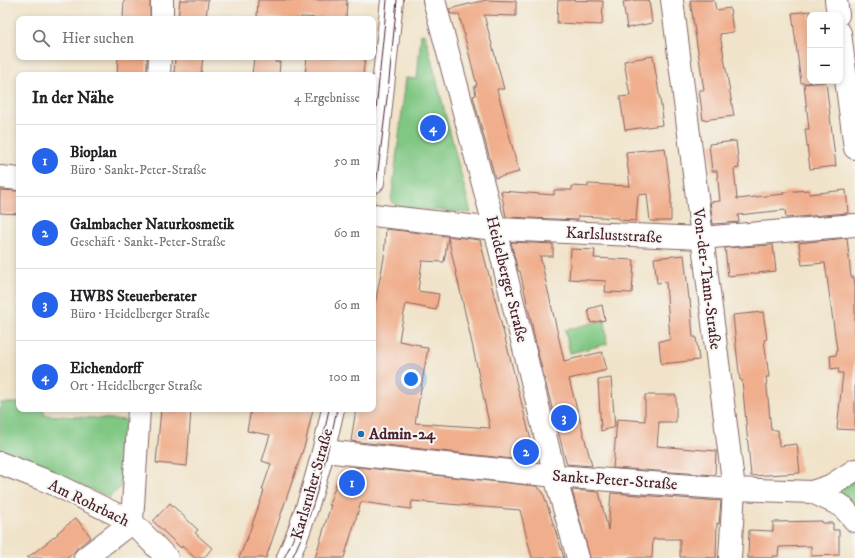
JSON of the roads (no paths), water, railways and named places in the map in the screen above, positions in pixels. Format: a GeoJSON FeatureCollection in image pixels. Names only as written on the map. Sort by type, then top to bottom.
{"type":"FeatureCollection","features":[{"type":"Feature","properties":{"kind":"street"},"geometry":{"type":"LineString","coordinates":[[162,0],[162,16]]}},
{"type":"Feature","properties":{"kind":"street"},"geometry":{"type":"LineString","coordinates":[[376,153],[392,0]]}},
{"type":"Feature","properties":{"kind":"street","name":"Heidelberger Straße"},"geometry":{"type":"LineString","coordinates":[[434,0],[495,229],[555,476],[578,558]]}},
{"type":"Feature","properties":{"kind":"street","name":"Von-der-Tann-Straße"},"geometry":{"type":"LineString","coordinates":[[672,0],[734,489],[730,558]]}},
{"type":"Feature","properties":{"kind":"street"},"geometry":{"type":"LineString","coordinates":[[836,0],[838,12]]}},
{"type":"Feature","properties":{"kind":"street"},"geometry":{"type":"LineString","coordinates":[[842,48],[855,148]]}},
{"type":"Feature","properties":{"kind":"street"},"geometry":{"type":"LineString","coordinates":[[159,72],[160,60]]}},
{"type":"Feature","properties":{"kind":"street"},"geometry":{"type":"LineString","coordinates":[[0,177],[16,179]]}},
{"type":"Feature","properties":{"kind":"street","name":"Karlsluststraße"},"geometry":{"type":"LineString","coordinates":[[376,215],[495,229],[702,238],[855,225]]}},
{"type":"Feature","properties":{"kind":"street"},"geometry":{"type":"LineString","coordinates":[[85,558],[132,522],[139,412]]}},
{"type":"Feature","properties":{"kind":"street","name":"Karlsruher Straße"},"geometry":{"type":"LineString","coordinates":[[288,558],[313,492],[332,412]]}},
{"type":"Feature","properties":{"kind":"street","name":"Sankt-Peter-Straße"},"geometry":{"type":"LineString","coordinates":[[324,451],[555,476],[734,489],[812,492],[830,486],[855,470]]}},
{"type":"Feature","properties":{"kind":"street","name":"Am Rohrbach"},"geometry":{"type":"LineString","coordinates":[[0,463],[52,483],[132,522],[167,558]]}},
{"type":"Feature","properties":{"kind":"street","name":"Sankt-Peter-Straße"},"geometry":{"type":"LineString","coordinates":[[812,492],[842,506],[855,521]]}},
{"type":"Feature","properties":{"kind":"tram line"},"geometry":{"type":"LineString","coordinates":[[376,110],[387,0]]}},
{"type":"Feature","properties":{"kind":"tram line"},"geometry":{"type":"LineString","coordinates":[[376,187],[397,0]]}},
{"type":"Feature","properties":{"kind":"tram line"},"geometry":{"type":"LineString","coordinates":[[284,558],[300,522],[312,485],[328,412]]}},
{"type":"Feature","properties":{"kind":"tram line"},"geometry":{"type":"LineString","coordinates":[[292,558],[313,503],[324,466],[336,412]]}},
{"type":"Feature","properties":{"kind":"place","name":"Eichendorff"},"geometry":{"type":"Point","coordinates":[433,128]}},
{"type":"Feature","properties":{"kind":"place","name":"HWBS Steuerberater"},"geometry":{"type":"Point","coordinates":[564,418]}},
{"type":"Feature","properties":{"kind":"place","name":"Admin-24"},"geometry":{"type":"Point","coordinates":[361,434]}},
{"type":"Feature","properties":{"kind":"place","name":"Galmbacher Naturkosmetik"},"geometry":{"type":"Point","coordinates":[526,452]}},
{"type":"Feature","properties":{"kind":"place","name":"Bioplan"},"geometry":{"type":"Point","coordinates":[352,483]}}]}
